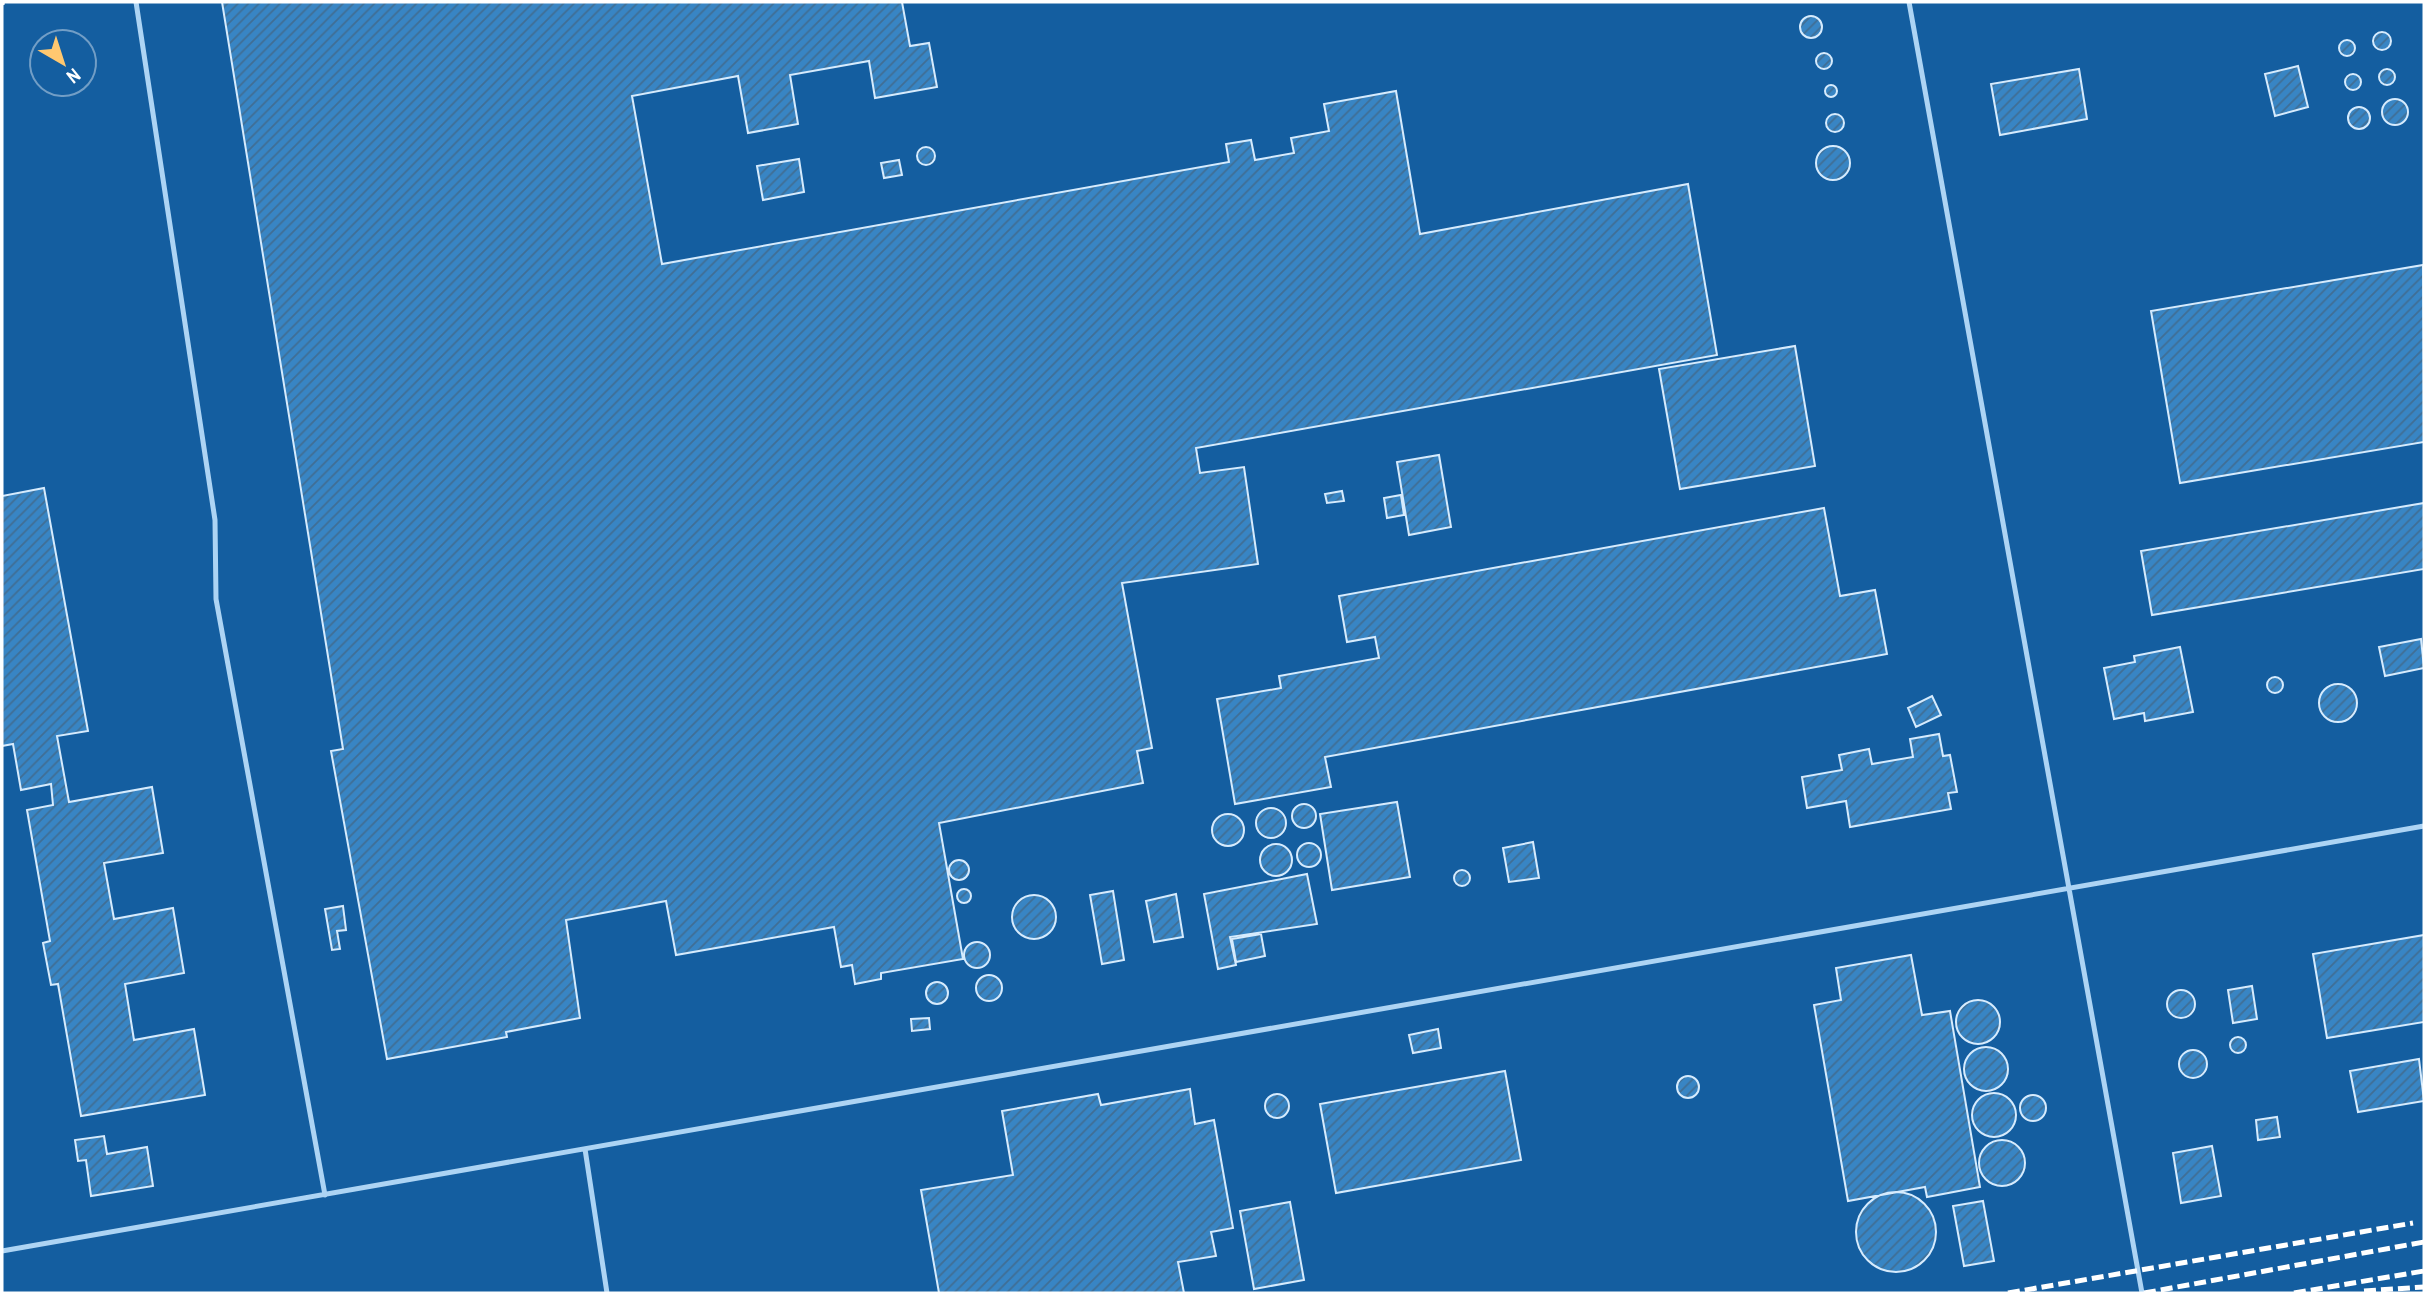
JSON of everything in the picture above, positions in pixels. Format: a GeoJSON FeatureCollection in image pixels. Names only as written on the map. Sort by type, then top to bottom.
{"type":"FeatureCollection","features":[{"type":"Feature","properties":{"kind":"lane"},"geometry":{"type":"LineString","coordinates":[[136,2],[215,520],[216,599],[325,1195]]}},
{"type":"Feature","properties":{"kind":"lane"},"geometry":{"type":"LineString","coordinates":[[1909,2],[2142,1293]]}},
{"type":"Feature","properties":{"kind":"lane"},"geometry":{"type":"LineString","coordinates":[[2,1251],[2424,826]]}},
{"type":"Feature","properties":{"kind":"lane"},"geometry":{"type":"LineString","coordinates":[[585,1149],[607,1293]]}},
{"type":"Feature","properties":{"kind":"building"},"geometry":{"type":"Polygon","coordinates":[[[222,2],[902,2],[910,46],[929,43],[937,87],[875,98],[869,61],[790,75],[798,124],[748,133],[738,76],[632,96],[662,264],[1229,162],[1226,144],[1251,140],[1255,160],[1294,153],[1291,138],[1329,131],[1324,104],[1396,91],[1420,234],[1688,184],[1717,355],[1196,448],[1200,473],[1244,467],[1258,564],[1122,583],[1152,748],[1137,751],[1143,783],[939,823],[963,959],[881,973],[881,979],[855,984],[852,965],[841,967],[834,927],[676,955],[666,901],[566,920],[580,1018],[506,1032],[507,1037],[387,1059],[331,751],[343,749],[222,2]]]}},
{"type":"Feature","properties":{"kind":"building"},"geometry":{"type":"Polygon","coordinates":[[[1811,16],[1819,19],[1822,27],[1819,35],[1811,38],[1803,35],[1800,27],[1803,19],[1811,16]]]}},
{"type":"Feature","properties":{"kind":"building"},"geometry":{"type":"Polygon","coordinates":[[[2382,32],[2388,35],[2391,41],[2388,47],[2382,50],[2376,47],[2373,41],[2376,35],[2382,32]]]}},
{"type":"Feature","properties":{"kind":"building"},"geometry":{"type":"Polygon","coordinates":[[[2344,40],[2350,40],[2355,48],[2353,54],[2344,56],[2339,51],[2339,45],[2344,40]]]}},
{"type":"Feature","properties":{"kind":"building"},"geometry":{"type":"Polygon","coordinates":[[[1821,53],[1827,53],[1832,61],[1830,67],[1821,69],[1816,64],[1816,58],[1821,53]]]}},
{"type":"Feature","properties":{"kind":"building"},"geometry":{"type":"Polygon","coordinates":[[[2298,66],[2308,107],[2275,116],[2265,74],[2298,66]]]}},
{"type":"Feature","properties":{"kind":"building"},"geometry":{"type":"Polygon","coordinates":[[[2079,69],[2087,119],[2000,135],[1991,84],[2079,69]]]}},
{"type":"Feature","properties":{"kind":"building"},"geometry":{"type":"Polygon","coordinates":[[[2384,69],[2390,69],[2395,77],[2393,83],[2384,85],[2379,80],[2379,74],[2384,69]]]}},
{"type":"Feature","properties":{"kind":"building"},"geometry":{"type":"Polygon","coordinates":[[[2353,74],[2359,76],[2359,88],[2353,90],[2347,88],[2345,82],[2347,76],[2353,74]]]}},
{"type":"Feature","properties":{"kind":"building"},"geometry":{"type":"Polygon","coordinates":[[[1826,86],[1836,86],[1836,96],[1826,96],[1826,86]]]}},
{"type":"Feature","properties":{"kind":"building"},"geometry":{"type":"Polygon","coordinates":[[[2395,99],[2404,103],[2408,112],[2404,121],[2395,125],[2386,121],[2382,112],[2386,103],[2395,99]]]}},
{"type":"Feature","properties":{"kind":"building"},"geometry":{"type":"Polygon","coordinates":[[[2359,107],[2367,110],[2370,118],[2367,126],[2359,129],[2351,126],[2348,118],[2351,110],[2359,107]]]}},
{"type":"Feature","properties":{"kind":"building"},"geometry":{"type":"Polygon","coordinates":[[[1835,114],[1841,117],[1844,123],[1841,129],[1835,132],[1829,129],[1826,123],[1829,117],[1835,114]]]}},
{"type":"Feature","properties":{"kind":"building"},"geometry":{"type":"Polygon","coordinates":[[[1833,146],[1845,151],[1850,163],[1845,175],[1833,180],[1821,175],[1816,163],[1821,151],[1833,146]]]}},
{"type":"Feature","properties":{"kind":"building"},"geometry":{"type":"Polygon","coordinates":[[[926,147],[932,150],[935,156],[932,162],[926,165],[920,162],[917,156],[920,150],[926,147]]]}},
{"type":"Feature","properties":{"kind":"building"},"geometry":{"type":"Polygon","coordinates":[[[799,159],[804,192],[763,200],[757,166],[799,159]]]}},
{"type":"Feature","properties":{"kind":"building"},"geometry":{"type":"Polygon","coordinates":[[[899,160],[902,175],[884,178],[881,163],[899,160]]]}},
{"type":"Feature","properties":{"kind":"building"},"geometry":{"type":"Polygon","coordinates":[[[2423,265],[2424,442],[2180,483],[2151,311],[2423,265]]]}},
{"type":"Feature","properties":{"kind":"building"},"geometry":{"type":"Polygon","coordinates":[[[1795,346],[1815,466],[1680,489],[1659,369],[1795,346]]]}},
{"type":"Feature","properties":{"kind":"building"},"geometry":{"type":"Polygon","coordinates":[[[1439,455],[1451,527],[1409,535],[1397,462],[1439,455]]]}},
{"type":"Feature","properties":{"kind":"building"},"geometry":{"type":"Polygon","coordinates":[[[44,488],[88,731],[57,736],[69,802],[152,787],[163,853],[104,863],[114,919],[173,908],[184,973],[125,984],[134,1040],[194,1029],[205,1095],[81,1116],[58,984],[51,985],[43,943],[50,941],[27,810],[53,805],[51,784],[21,790],[13,744],[2,746],[2,496],[44,488]]]}},
{"type":"Feature","properties":{"kind":"building"},"geometry":{"type":"Polygon","coordinates":[[[1342,491],[1344,501],[1327,503],[1325,494],[1342,491]]]}},
{"type":"Feature","properties":{"kind":"building"},"geometry":{"type":"Polygon","coordinates":[[[1401,495],[1404,515],[1387,518],[1384,498],[1401,495]]]}},
{"type":"Feature","properties":{"kind":"building"},"geometry":{"type":"Polygon","coordinates":[[[2424,503],[2424,569],[2152,615],[2141,551],[2424,503]]]}},
{"type":"Feature","properties":{"kind":"building"},"geometry":{"type":"Polygon","coordinates":[[[1824,508],[1840,596],[1875,590],[1887,654],[1325,757],[1331,787],[1235,804],[1217,699],[1281,688],[1279,676],[1379,658],[1375,637],[1347,642],[1339,596],[1824,508]]]}},
{"type":"Feature","properties":{"kind":"building"},"geometry":{"type":"Polygon","coordinates":[[[2421,639],[2424,668],[2385,676],[2379,647],[2421,639]]]}},
{"type":"Feature","properties":{"kind":"building"},"geometry":{"type":"Polygon","coordinates":[[[2180,647],[2193,712],[2145,721],[2144,713],[2114,719],[2104,668],[2135,662],[2134,656],[2180,647]]]}},
{"type":"Feature","properties":{"kind":"building"},"geometry":{"type":"Polygon","coordinates":[[[2275,677],[2281,679],[2281,691],[2275,693],[2269,691],[2267,685],[2269,679],[2275,677]]]}},
{"type":"Feature","properties":{"kind":"building"},"geometry":{"type":"Polygon","coordinates":[[[2338,684],[2351,690],[2357,703],[2351,716],[2338,722],[2325,716],[2319,703],[2325,690],[2338,684]]]}},
{"type":"Feature","properties":{"kind":"building"},"geometry":{"type":"Polygon","coordinates":[[[1932,696],[1941,715],[1916,727],[1908,708],[1932,696]]]}},
{"type":"Feature","properties":{"kind":"building"},"geometry":{"type":"Polygon","coordinates":[[[1939,734],[1943,756],[1950,755],[1957,792],[1948,793],[1951,809],[1850,827],[1846,801],[1807,808],[1802,777],[1842,770],[1839,755],[1869,749],[1872,764],[1913,757],[1910,739],[1939,734]]]}},
{"type":"Feature","properties":{"kind":"building"},"geometry":{"type":"Polygon","coordinates":[[[1397,802],[1410,877],[1332,890],[1320,814],[1397,802]]]}},
{"type":"Feature","properties":{"kind":"building"},"geometry":{"type":"Polygon","coordinates":[[[1304,804],[1313,807],[1316,816],[1313,825],[1304,828],[1295,825],[1292,816],[1295,807],[1304,804]]]}},
{"type":"Feature","properties":{"kind":"building"},"geometry":{"type":"Polygon","coordinates":[[[1271,808],[1282,812],[1286,823],[1282,834],[1271,838],[1260,834],[1256,823],[1260,812],[1271,808]]]}},
{"type":"Feature","properties":{"kind":"building"},"geometry":{"type":"Polygon","coordinates":[[[1228,814],[1239,819],[1244,830],[1239,841],[1228,846],[1217,841],[1212,830],[1217,819],[1228,814]]]}},
{"type":"Feature","properties":{"kind":"building"},"geometry":{"type":"Polygon","coordinates":[[[1533,842],[1539,878],[1509,882],[1503,848],[1533,842]]]}},
{"type":"Feature","properties":{"kind":"building"},"geometry":{"type":"Polygon","coordinates":[[[1309,843],[1318,846],[1321,855],[1318,864],[1309,867],[1300,864],[1297,855],[1300,846],[1309,843]]]}},
{"type":"Feature","properties":{"kind":"building"},"geometry":{"type":"Polygon","coordinates":[[[1276,844],[1287,849],[1292,860],[1287,871],[1276,876],[1265,871],[1260,860],[1265,849],[1276,844]]]}},
{"type":"Feature","properties":{"kind":"building"},"geometry":{"type":"Polygon","coordinates":[[[955,860],[963,860],[969,870],[963,880],[955,880],[949,874],[949,866],[955,860]]]}},
{"type":"Feature","properties":{"kind":"building"},"geometry":{"type":"Polygon","coordinates":[[[1462,870],[1470,878],[1462,886],[1454,878],[1462,870]]]}},
{"type":"Feature","properties":{"kind":"building"},"geometry":{"type":"Polygon","coordinates":[[[1307,874],[1317,924],[1230,937],[1236,965],[1218,969],[1204,894],[1307,874]]]}},
{"type":"Feature","properties":{"kind":"building"},"geometry":{"type":"Polygon","coordinates":[[[964,889],[969,891],[969,901],[964,903],[959,901],[957,896],[959,891],[964,889]]]}},
{"type":"Feature","properties":{"kind":"building"},"geometry":{"type":"Polygon","coordinates":[[[1113,891],[1124,960],[1102,964],[1090,895],[1113,891]]]}},
{"type":"Feature","properties":{"kind":"building"},"geometry":{"type":"Polygon","coordinates":[[[1176,894],[1183,937],[1154,942],[1146,901],[1176,894]]]}},
{"type":"Feature","properties":{"kind":"building"},"geometry":{"type":"Polygon","coordinates":[[[1034,895],[1043,896],[1050,901],[1055,908],[1055,926],[1050,933],[1043,938],[1034,939],[1025,938],[1018,933],[1013,926],[1012,917],[1013,908],[1018,901],[1025,896],[1034,895]]]}},
{"type":"Feature","properties":{"kind":"building"},"geometry":{"type":"Polygon","coordinates":[[[343,906],[346,930],[337,931],[340,949],[332,950],[325,909],[343,906]]]}},
{"type":"Feature","properties":{"kind":"building"},"geometry":{"type":"Polygon","coordinates":[[[1261,934],[1265,956],[1236,962],[1232,939],[1261,934]]]}},
{"type":"Feature","properties":{"kind":"building"},"geometry":{"type":"Polygon","coordinates":[[[2424,935],[2424,1022],[2327,1038],[2313,954],[2424,935]]]}},
{"type":"Feature","properties":{"kind":"building"},"geometry":{"type":"Polygon","coordinates":[[[977,942],[987,945],[990,955],[987,965],[977,968],[967,965],[964,955],[967,945],[977,942]]]}},
{"type":"Feature","properties":{"kind":"building"},"geometry":{"type":"Polygon","coordinates":[[[1911,955],[1922,1015],[1950,1011],[1980,1187],[1927,1197],[1925,1187],[1848,1201],[1814,1005],[1841,1000],[1836,968],[1911,955]]]}},
{"type":"Feature","properties":{"kind":"building"},"geometry":{"type":"Polygon","coordinates":[[[989,975],[998,979],[1002,988],[998,997],[989,1001],[980,997],[976,988],[980,979],[989,975]]]}},
{"type":"Feature","properties":{"kind":"building"},"geometry":{"type":"Polygon","coordinates":[[[937,982],[945,985],[948,993],[945,1001],[937,1004],[929,1001],[926,993],[929,985],[937,982]]]}},
{"type":"Feature","properties":{"kind":"building"},"geometry":{"type":"Polygon","coordinates":[[[2252,986],[2257,1019],[2233,1023],[2228,990],[2252,986]]]}},
{"type":"Feature","properties":{"kind":"building"},"geometry":{"type":"Polygon","coordinates":[[[2181,990],[2191,994],[2195,1004],[2191,1014],[2181,1018],[2171,1014],[2167,1004],[2171,994],[2181,990]]]}},
{"type":"Feature","properties":{"kind":"building"},"geometry":{"type":"Polygon","coordinates":[[[1978,1000],[1987,1001],[1994,1006],[1999,1013],[1999,1031],[1994,1038],[1987,1043],[1978,1044],[1969,1043],[1962,1038],[1957,1031],[1956,1022],[1957,1013],[1962,1006],[1969,1001],[1978,1000]]]}},
{"type":"Feature","properties":{"kind":"building"},"geometry":{"type":"Polygon","coordinates":[[[929,1018],[930,1029],[912,1031],[911,1019],[929,1018]]]}},
{"type":"Feature","properties":{"kind":"building"},"geometry":{"type":"Polygon","coordinates":[[[1438,1029],[1441,1048],[1413,1053],[1409,1035],[1438,1029]]]}},
{"type":"Feature","properties":{"kind":"building"},"geometry":{"type":"Polygon","coordinates":[[[2238,1037],[2244,1039],[2244,1051],[2238,1053],[2232,1051],[2230,1045],[2232,1039],[2238,1037]]]}},
{"type":"Feature","properties":{"kind":"building"},"geometry":{"type":"Polygon","coordinates":[[[1986,1047],[1995,1048],[2002,1053],[2007,1060],[2007,1078],[2002,1085],[1995,1090],[1986,1091],[1977,1090],[1970,1085],[1965,1078],[1964,1069],[1965,1060],[1970,1053],[1977,1048],[1986,1047]]]}},
{"type":"Feature","properties":{"kind":"building"},"geometry":{"type":"Polygon","coordinates":[[[2193,1050],[2203,1054],[2207,1064],[2203,1074],[2193,1078],[2183,1074],[2179,1064],[2183,1054],[2193,1050]]]}},
{"type":"Feature","properties":{"kind":"building"},"geometry":{"type":"Polygon","coordinates":[[[2419,1059],[2424,1101],[2358,1112],[2350,1071],[2419,1059]]]}},
{"type":"Feature","properties":{"kind":"building"},"geometry":{"type":"Polygon","coordinates":[[[1505,1071],[1521,1160],[1336,1193],[1320,1104],[1505,1071]]]}},
{"type":"Feature","properties":{"kind":"building"},"geometry":{"type":"Polygon","coordinates":[[[1688,1076],[1696,1079],[1699,1087],[1696,1095],[1688,1098],[1680,1095],[1677,1087],[1680,1079],[1688,1076]]]}},
{"type":"Feature","properties":{"kind":"building"},"geometry":{"type":"Polygon","coordinates":[[[1190,1089],[1195,1124],[1214,1120],[1233,1228],[1211,1232],[1216,1256],[1178,1262],[1184,1293],[939,1293],[921,1190],[1013,1175],[1002,1111],[1098,1094],[1101,1105],[1190,1089]]]}},
{"type":"Feature","properties":{"kind":"building"},"geometry":{"type":"Polygon","coordinates":[[[1994,1093],[2003,1094],[2010,1099],[2015,1106],[2015,1124],[2010,1131],[2003,1136],[1994,1137],[1985,1136],[1978,1131],[1973,1124],[1972,1115],[1973,1106],[1978,1099],[1985,1094],[1994,1093]]]}},
{"type":"Feature","properties":{"kind":"building"},"geometry":{"type":"Polygon","coordinates":[[[1277,1094],[1286,1097],[1289,1106],[1286,1115],[1277,1118],[1268,1115],[1265,1106],[1268,1097],[1277,1094]]]}},
{"type":"Feature","properties":{"kind":"building"},"geometry":{"type":"Polygon","coordinates":[[[2033,1095],[2042,1099],[2046,1108],[2042,1117],[2033,1121],[2024,1117],[2020,1108],[2024,1099],[2033,1095]]]}},
{"type":"Feature","properties":{"kind":"building"},"geometry":{"type":"Polygon","coordinates":[[[2277,1117],[2280,1137],[2258,1140],[2256,1120],[2277,1117]]]}},
{"type":"Feature","properties":{"kind":"building"},"geometry":{"type":"Polygon","coordinates":[[[104,1136],[107,1154],[147,1147],[153,1186],[91,1196],[86,1160],[78,1161],[75,1140],[104,1136]]]}},
{"type":"Feature","properties":{"kind":"building"},"geometry":{"type":"Polygon","coordinates":[[[2002,1140],[2018,1147],[2025,1163],[2018,1179],[2002,1186],[1986,1179],[1979,1163],[1986,1147],[2002,1140]]]}},
{"type":"Feature","properties":{"kind":"building"},"geometry":{"type":"Polygon","coordinates":[[[2212,1146],[2221,1196],[2181,1203],[2173,1153],[2212,1146]]]}},
{"type":"Feature","properties":{"kind":"building"},"geometry":{"type":"Polygon","coordinates":[[[1888,1192],[1904,1192],[1925,1203],[1936,1224],[1936,1240],[1925,1261],[1904,1272],[1888,1272],[1874,1266],[1862,1254],[1856,1240],[1856,1224],[1862,1210],[1874,1198],[1888,1192]]]}},
{"type":"Feature","properties":{"kind":"building"},"geometry":{"type":"Polygon","coordinates":[[[1983,1201],[1994,1261],[1964,1266],[1953,1206],[1983,1201]]]}},
{"type":"Feature","properties":{"kind":"building"},"geometry":{"type":"Polygon","coordinates":[[[1290,1202],[1304,1280],[1254,1289],[1240,1211],[1290,1202]]]}},
{"type":"Feature","properties":{"kind":"railway"},"geometry":{"type":"LineString","coordinates":[[2008,1293],[2413,1223]]}},
{"type":"Feature","properties":{"kind":"railway"},"geometry":{"type":"LineString","coordinates":[[2144,1293],[2424,1242]]}},
{"type":"Feature","properties":{"kind":"railway"},"geometry":{"type":"LineString","coordinates":[[2294,1293],[2424,1271]]}},
{"type":"Feature","properties":{"kind":"railway"},"geometry":{"type":"LineString","coordinates":[[2364,1291],[2424,1287]]}}]}
